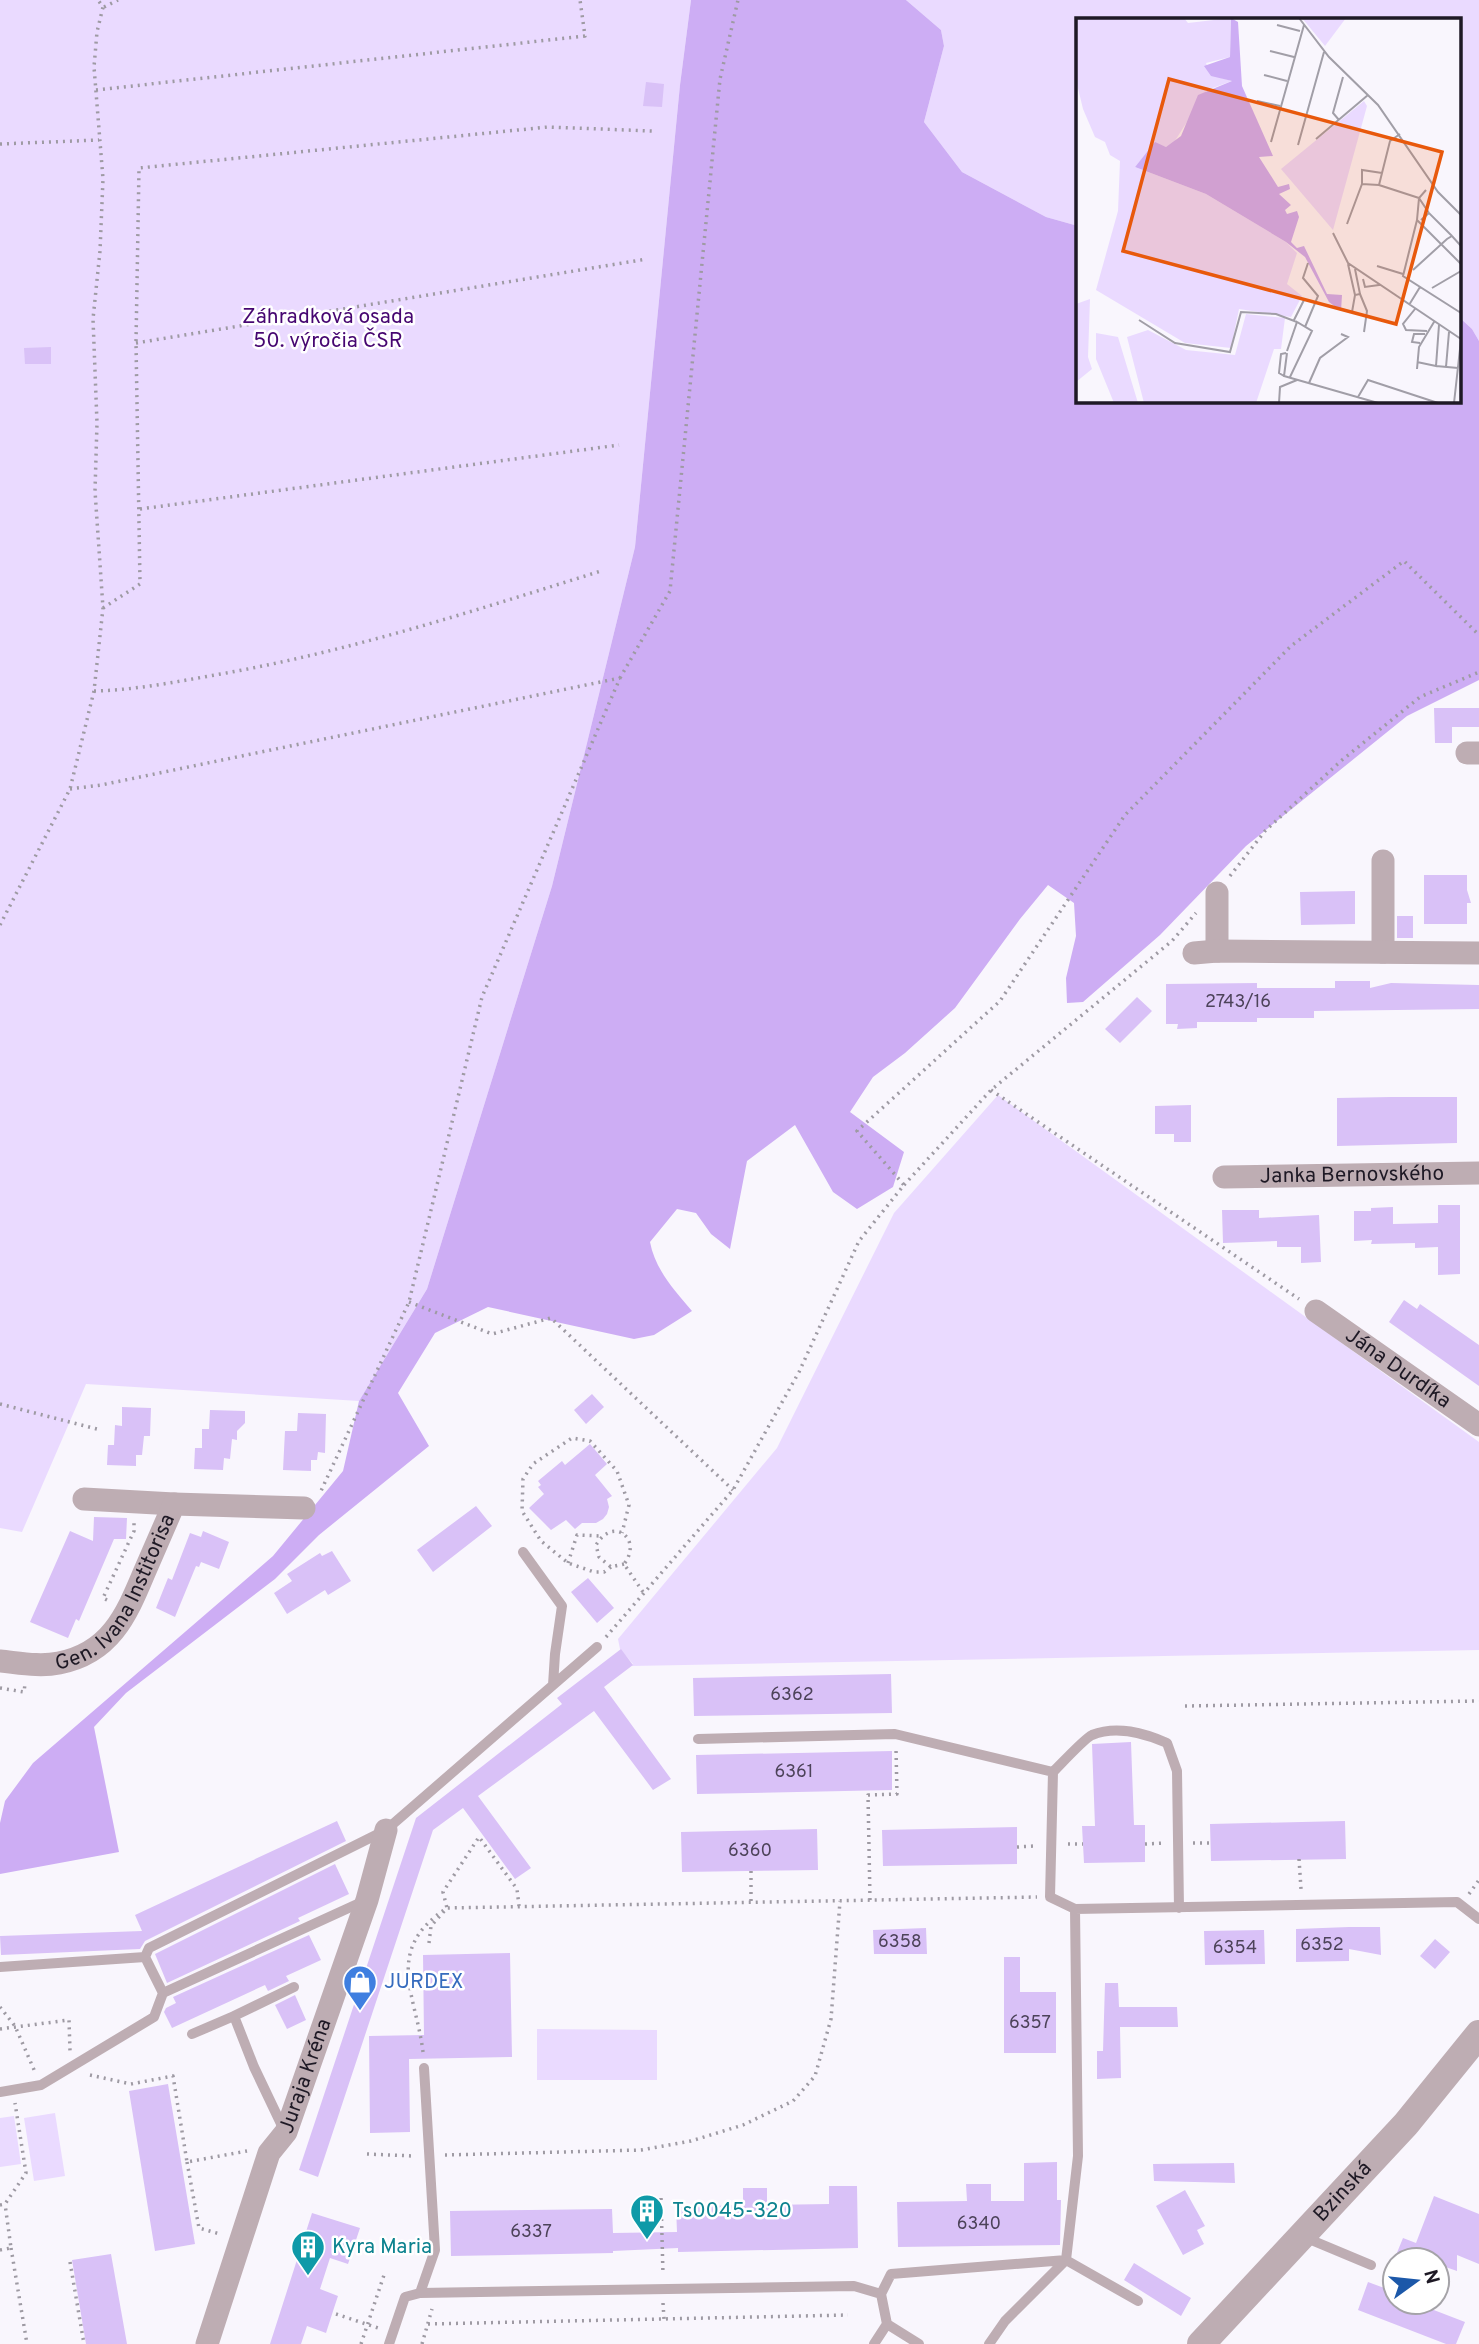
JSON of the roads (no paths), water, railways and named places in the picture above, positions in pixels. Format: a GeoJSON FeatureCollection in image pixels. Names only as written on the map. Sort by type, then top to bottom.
{"type":"FeatureCollection","features":[{"type":"Feature","properties":{"kind":"street"},"geometry":{"type":"LineString","coordinates":[[1383,861],[1383,952]]}},
{"type":"Feature","properties":{"kind":"street"},"geometry":{"type":"LineString","coordinates":[[1217,893],[1205,952],[1479,953]]}},
{"type":"Feature","properties":{"kind":"street","name":"Janka Bernovského"},"geometry":{"type":"LineString","coordinates":[[1224,1178],[1479,1174]]}},
{"type":"Feature","properties":{"kind":"street","name":"Jána Durdíka"},"geometry":{"type":"LineString","coordinates":[[1316,1311],[1479,1425]]}},
{"type":"Feature","properties":{"kind":"street","name":"Gen. Ivana Institorisa"},"geometry":{"type":"LineString","coordinates":[[84,1499],[304,1508]]}},
{"type":"Feature","properties":{"kind":"street","name":"Gen. Ivana Institorisa"},"geometry":{"type":"LineString","coordinates":[[0,1661],[43,1665],[59,1663],[75,1659],[102,1644],[125,1617],[174,1504]]}},
{"type":"Feature","properties":{"kind":"street","name":"Juraja Kréna"},"geometry":{"type":"LineString","coordinates":[[206,2344],[269,2153],[286,2133],[367,1900],[386,1830]]}},
{"type":"Feature","properties":{"kind":"street","name":"Bzinská"},"geometry":{"type":"LineString","coordinates":[[1201,2344],[1406,2124],[1479,2034]]}},
{"type":"Feature","properties":{"kind":"lane"},"geometry":{"type":"LineString","coordinates":[[523,1552],[562,1606],[553,1685]]}},
{"type":"Feature","properties":{"kind":"lane"},"geometry":{"type":"LineString","coordinates":[[145,1957],[149,1948],[386,1830],[597,1647]]}},
{"type":"Feature","properties":{"kind":"lane"},"geometry":{"type":"LineString","coordinates":[[1180,1908],[1177,1771],[1167,1743],[1144,1733],[1116,1731],[1091,1735],[1053,1772],[1049,1897],[1075,1909],[1180,1908],[1457,1902],[1479,1919]]}},
{"type":"Feature","properties":{"kind":"lane"},"geometry":{"type":"LineString","coordinates":[[698,1739],[895,1734],[1053,1772]]}},
{"type":"Feature","properties":{"kind":"lane"},"geometry":{"type":"LineString","coordinates":[[0,2092],[41,2085],[154,2017],[163,1993],[367,1900]]}},
{"type":"Feature","properties":{"kind":"lane"},"geometry":{"type":"LineString","coordinates":[[989,2344],[1005,2321],[1066,2260],[1078,2156],[1075,1909]]}},
{"type":"Feature","properties":{"kind":"lane"},"geometry":{"type":"LineString","coordinates":[[0,1967],[145,1957]]}},
{"type":"Feature","properties":{"kind":"lane"},"geometry":{"type":"LineString","coordinates":[[145,1957],[163,1993]]}},
{"type":"Feature","properties":{"kind":"lane"},"geometry":{"type":"LineString","coordinates":[[192,2034],[294,1987]]}},
{"type":"Feature","properties":{"kind":"lane"},"geometry":{"type":"LineString","coordinates":[[234,2016],[254,2067],[286,2133]]}},
{"type":"Feature","properties":{"kind":"lane"},"geometry":{"type":"LineString","coordinates":[[420,2293],[435,2250],[425,2068]]}},
{"type":"Feature","properties":{"kind":"lane"},"geometry":{"type":"LineString","coordinates":[[1302,2236],[1371,2265]]}},
{"type":"Feature","properties":{"kind":"lane"},"geometry":{"type":"LineString","coordinates":[[874,2344],[887,2324],[881,2294],[891,2274],[1066,2260],[1138,2301]]}},
{"type":"Feature","properties":{"kind":"lane"},"geometry":{"type":"LineString","coordinates":[[391,2338],[405,2297],[420,2293],[854,2286],[881,2294]]}},
{"type":"Feature","properties":{"kind":"lane"},"geometry":{"type":"LineString","coordinates":[[887,2324],[919,2344]]}},
{"type":"Feature","properties":{"kind":"place","name":"JURDEX"},"geometry":{"type":"Point","coordinates":[360,2012]}},
{"type":"Feature","properties":{"kind":"place","name":"Ts0045-320"},"geometry":{"type":"Point","coordinates":[647,2241]}},
{"type":"Feature","properties":{"kind":"place","name":"Kyra Maria"},"geometry":{"type":"Point","coordinates":[308,2277]}},
{"type":"Feature","properties":{"kind":"park label","name":"Záhradková osada 50. výročia ČSR"},"geometry":{"type":"Point","coordinates":[328,329]}}]}
